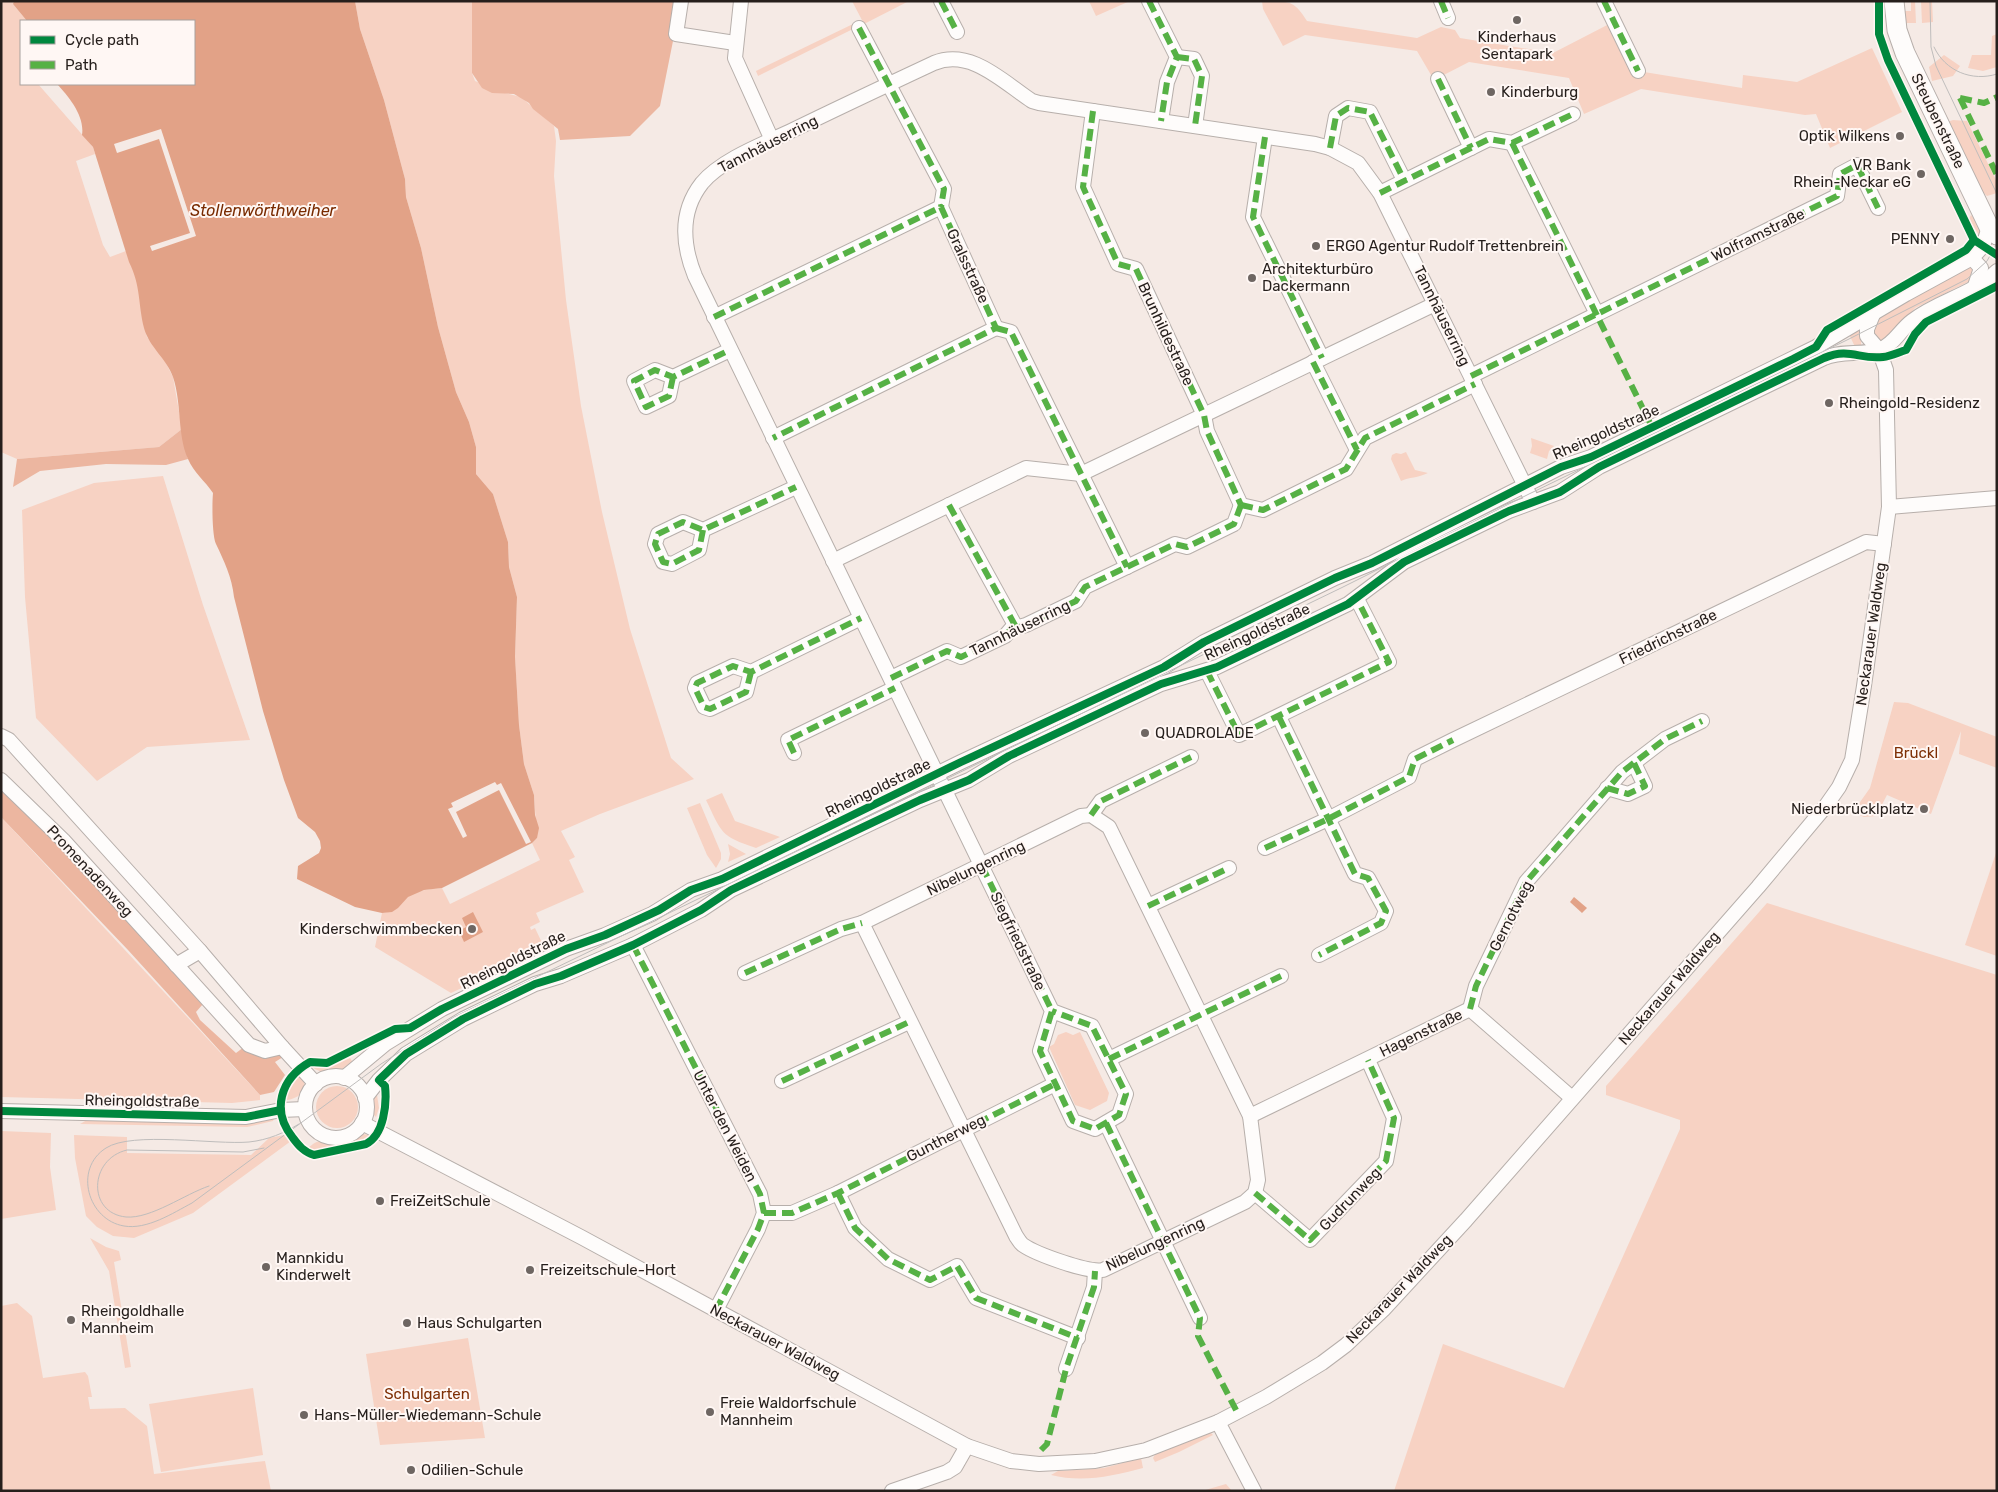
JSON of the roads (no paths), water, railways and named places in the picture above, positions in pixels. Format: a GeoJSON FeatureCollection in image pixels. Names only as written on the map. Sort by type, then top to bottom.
{"type":"FeatureCollection","features":[{"type":"Feature","properties":{"kind":"street"},"geometry":{"type":"LineString","coordinates":[[681,1],[676,34],[735,43]]}},
{"type":"Feature","properties":{"kind":"street"},"geometry":{"type":"LineString","coordinates":[[741,1],[735,43],[737,67],[772,140]]}},
{"type":"Feature","properties":{"kind":"street"},"geometry":{"type":"LineString","coordinates":[[941,1],[956,32]]}},
{"type":"Feature","properties":{"kind":"street"},"geometry":{"type":"LineString","coordinates":[[1149,1],[1177,57],[1167,82],[1161,121]]}},
{"type":"Feature","properties":{"kind":"street"},"geometry":{"type":"LineString","coordinates":[[1604,1],[1638,71]]}},
{"type":"Feature","properties":{"kind":"street","name":"Steubenstraße"},"geometry":{"type":"LineString","coordinates":[[1894,1],[1895,18],[1901,43],[1993,231]]}},
{"type":"Feature","properties":{"kind":"street"},"geometry":{"type":"LineString","coordinates":[[1444,2],[1448,18]]}},
{"type":"Feature","properties":{"kind":"street"},"geometry":{"type":"LineString","coordinates":[[714,317],[941,207],[944,189],[859,28]]}},
{"type":"Feature","properties":{"kind":"street"},"geometry":{"type":"LineString","coordinates":[[1177,57],[1194,59],[1202,76],[1195,126]]}},
{"type":"Feature","properties":{"kind":"street","name":"Tannhäuserring"},"geometry":{"type":"LineString","coordinates":[[944,790],[694,276],[686,252],[684,229],[696,192],[711,173],[772,140],[941,61],[959,60],[979,65],[1032,101],[1315,144],[1330,148],[1358,163],[1380,193],[1533,502]]}},
{"type":"Feature","properties":{"kind":"street"},"geometry":{"type":"LineString","coordinates":[[1438,79],[1471,148]]}},
{"type":"Feature","properties":{"kind":"street"},"geometry":{"type":"LineString","coordinates":[[1330,148],[1336,116],[1348,108],[1370,112],[1404,180]]}},
{"type":"Feature","properties":{"kind":"street","name":"Brunhildestraße"},"geometry":{"type":"LineString","coordinates":[[1093,111],[1082,187],[1118,264],[1136,269],[1204,415],[1206,431],[1241,505]]}},
{"type":"Feature","properties":{"kind":"street"},"geometry":{"type":"LineString","coordinates":[[1380,193],[1489,139],[1512,143],[1574,114]]}},
{"type":"Feature","properties":{"kind":"street"},"geometry":{"type":"LineString","coordinates":[[1265,137],[1253,217],[1270,250],[1357,450]]}},
{"type":"Feature","properties":{"kind":"street"},"geometry":{"type":"LineString","coordinates":[[1512,143],[1597,314]]}},
{"type":"Feature","properties":{"kind":"street","name":"Wolframstraße"},"geometry":{"type":"LineString","coordinates":[[1473,380],[1597,314],[1837,196],[1840,174],[1858,164],[1878,208]]}},
{"type":"Feature","properties":{"kind":"street","name":"Gralsstraße"},"geometry":{"type":"LineString","coordinates":[[941,207],[996,328]]}},
{"type":"Feature","properties":{"kind":"street","name":"Rheingoldstraße"},"geometry":{"type":"LineString","coordinates":[[344,1078],[385,1044],[442,1009],[566,949],[605,935],[652,914],[691,890],[722,880],[1164,667],[1204,642],[1336,578],[1372,563],[1561,467],[1591,457],[1808,351],[1972,258],[1993,231]]}},
{"type":"Feature","properties":{"kind":"street"},"geometry":{"type":"LineString","coordinates":[[1972,258],[1981,268],[1974,289]]}},
{"type":"Feature","properties":{"kind":"street"},"geometry":{"type":"LineString","coordinates":[[1874,312],[1867,329],[1867,336],[1879,350],[1892,343],[1911,321],[1984,284],[1997,270]]}},
{"type":"Feature","properties":{"kind":"street"},"geometry":{"type":"LineString","coordinates":[[833,561],[1026,468],[1081,474],[1436,304]]}},
{"type":"Feature","properties":{"kind":"street"},"geometry":{"type":"LineString","coordinates":[[773,438],[996,328],[1011,332],[1127,567]]}},
{"type":"Feature","properties":{"kind":"street"},"geometry":{"type":"LineString","coordinates":[[673,377],[730,350]]}},
{"type":"Feature","properties":{"kind":"street","name":"Rheingoldstraße"},"geometry":{"type":"LineString","coordinates":[[365,1098],[379,1080],[406,1054],[444,1030],[535,984],[561,976],[633,944],[701,910],[731,890],[969,780],[1009,756],[1161,684],[1207,671],[1358,599],[1404,562],[1509,511],[1560,492],[1599,467],[1824,358],[1840,352],[1879,350]]}},
{"type":"Feature","properties":{"kind":"street","name":"Neckarauer Waldweg"},"geometry":{"type":"LineString","coordinates":[[362,1123],[716,1310],[967,1446],[989,1455],[1029,1463],[1095,1460],[1146,1450],[1218,1422],[1281,1388],[1346,1345],[1383,1310],[1466,1220],[1764,880],[1826,807],[1840,787],[1852,760],[1889,507],[1888,392],[1884,362],[1879,350]]}},
{"type":"Feature","properties":{"kind":"street"},"geometry":{"type":"LineString","coordinates":[[1241,505],[1262,510],[1346,469],[1365,438],[1473,380]]}},
{"type":"Feature","properties":{"kind":"street"},"geometry":{"type":"LineString","coordinates":[[703,530],[796,487]]}},
{"type":"Feature","properties":{"kind":"street"},"geometry":{"type":"LineString","coordinates":[[1889,507],[1997,498]]}},
{"type":"Feature","properties":{"kind":"street"},"geometry":{"type":"LineString","coordinates":[[949,505],[1016,627]]}},
{"type":"Feature","properties":{"kind":"street","name":"Tannhäuserring"},"geometry":{"type":"LineString","coordinates":[[794,754],[788,740],[893,683],[947,650],[961,657],[1004,636],[1016,627],[1026,625],[1076,601],[1085,587],[1175,544],[1187,547],[1234,524],[1241,505]]}},
{"type":"Feature","properties":{"kind":"street","name":"Friedrichstraße"},"geometry":{"type":"LineString","coordinates":[[1264,848],[1328,820],[1409,776],[1415,759],[1453,740],[1866,542],[1884,544]]}},
{"type":"Feature","properties":{"kind":"street"},"geometry":{"type":"LineString","coordinates":[[1207,671],[1239,735],[1279,717],[1389,662],[1358,599]]}},
{"type":"Feature","properties":{"kind":"street"},"geometry":{"type":"LineString","coordinates":[[750,672],[861,618]]}},
{"type":"Feature","properties":{"kind":"street"},"geometry":{"type":"LineString","coordinates":[[1279,717],[1355,874],[1368,878],[1386,912],[1381,923],[1319,955]]}},
{"type":"Feature","properties":{"kind":"street","name":"Gernotweg"},"geometry":{"type":"LineString","coordinates":[[1470,1009],[1476,986],[1526,882],[1608,788],[1634,763],[1665,739],[1702,721]]}},
{"type":"Feature","properties":{"kind":"street"},"geometry":{"type":"LineString","coordinates":[[4,735],[200,951],[316,1084]]}},
{"type":"Feature","properties":{"kind":"street","name":"Nibelungenring"},"geometry":{"type":"LineString","coordinates":[[745,974],[840,930],[862,923],[1081,816],[1091,815],[1101,801],[1191,756]]}},
{"type":"Feature","properties":{"kind":"street"},"geometry":{"type":"LineString","coordinates":[[1608,788],[1628,794],[1645,786],[1634,763]]}},
{"type":"Feature","properties":{"kind":"street","name":"Promenadenweg"},"geometry":{"type":"LineString","coordinates":[[1,780],[38,814],[249,1045],[265,1051],[282,1047]]}},
{"type":"Feature","properties":{"kind":"street","name":"Siegfriedstraße"},"geometry":{"type":"LineString","coordinates":[[944,790],[1052,1011]]}},
{"type":"Feature","properties":{"kind":"street"},"geometry":{"type":"LineString","coordinates":[[1091,815],[1109,827],[1250,1116],[1258,1180],[1255,1193]]}},
{"type":"Feature","properties":{"kind":"street"},"geometry":{"type":"LineString","coordinates":[[1148,906],[1228,868]]}},
{"type":"Feature","properties":{"kind":"street","name":"Nibelungenring"},"geometry":{"type":"LineString","coordinates":[[862,923],[962,1130],[1016,1236],[1023,1245],[1084,1270],[1095,1272],[1103,1270],[1245,1202],[1255,1193]]}},
{"type":"Feature","properties":{"kind":"street","name":"Unter den Weiden"},"geometry":{"type":"LineString","coordinates":[[633,944],[760,1194],[764,1213]]}},
{"type":"Feature","properties":{"kind":"street"},"geometry":{"type":"LineString","coordinates":[[176,965],[200,951]]}},
{"type":"Feature","properties":{"kind":"street"},"geometry":{"type":"LineString","coordinates":[[1109,1059],[1281,976]]}},
{"type":"Feature","properties":{"kind":"street","name":"Hagenstraße"},"geometry":{"type":"LineString","coordinates":[[1250,1116],[1470,1009],[1572,1098]]}},
{"type":"Feature","properties":{"kind":"street"},"geometry":{"type":"LineString","coordinates":[[1052,1011],[1092,1026],[1126,1094],[1119,1115],[1095,1129],[1073,1121],[1040,1051],[1052,1011]]}},
{"type":"Feature","properties":{"kind":"street"},"geometry":{"type":"LineString","coordinates":[[782,1081],[909,1022]]}},
{"type":"Feature","properties":{"kind":"street","name":"Gudrunweg"},"geometry":{"type":"LineString","coordinates":[[1255,1193],[1310,1240],[1386,1162],[1394,1118],[1368,1060]]}},
{"type":"Feature","properties":{"kind":"street"},"geometry":{"type":"LineString","coordinates":[[329,1077],[344,1078],[359,1088],[365,1098],[366,1111],[362,1123],[352,1133],[345,1136],[330,1137],[313,1128],[307,1118],[305,1109],[308,1095],[316,1084],[329,1077]]}},
{"type":"Feature","properties":{"kind":"street","name":"Guntherweg"},"geometry":{"type":"LineString","coordinates":[[764,1213],[792,1213],[838,1193],[1055,1084]]}},
{"type":"Feature","properties":{"kind":"street","name":"Rheingoldstraße"},"geometry":{"type":"LineString","coordinates":[[1,1111],[246,1116],[281,1110],[305,1109]]}},
{"type":"Feature","properties":{"kind":"street"},"geometry":{"type":"LineString","coordinates":[[1106,1123],[1200,1318]]}},
{"type":"Feature","properties":{"kind":"street"},"geometry":{"type":"LineString","coordinates":[[838,1193],[855,1228],[888,1259],[930,1280],[956,1266],[976,1298],[1078,1338]]}},
{"type":"Feature","properties":{"kind":"street"},"geometry":{"type":"LineString","coordinates":[[716,1310],[758,1229],[764,1213]]}},
{"type":"Feature","properties":{"kind":"street"},"geometry":{"type":"LineString","coordinates":[[1066,1369],[1094,1287],[1095,1272]]}},
{"type":"Feature","properties":{"kind":"street"},"geometry":{"type":"LineString","coordinates":[[1218,1422],[1254,1491]]}},
{"type":"Feature","properties":{"kind":"street"},"geometry":{"type":"LineString","coordinates":[[892,1491],[947,1472],[955,1467],[967,1446]]}},
{"type":"Feature","properties":{"kind":"water","name":"Stollenwörthweiher"},"geometry":{"type":"Polygon","coordinates":[[[14,1],[355,1],[360,29],[384,100],[405,179],[406,197],[421,248],[438,327],[456,392],[469,422],[476,447],[476,474],[493,494],[508,542],[509,567],[517,597],[515,657],[519,725],[524,764],[534,795],[535,815],[539,828],[537,838],[532,843],[442,888],[424,890],[408,897],[392,912],[382,913],[355,907],[297,879],[298,866],[319,853],[321,848],[320,841],[315,832],[298,818],[284,780],[263,711],[230,576],[215,540],[213,493],[193,469],[188,459],[182,439],[178,398],[173,377],[167,364],[146,335],[136,279],[93,147],[82,135],[79,114],[58,85],[195,85],[195,20],[26,20],[13,4],[14,1]]]}},
{"type":"Feature","properties":{"kind":"water"},"geometry":{"type":"Polygon","coordinates":[[[1574,897],[1587,908],[1582,913],[1570,902],[1574,897]]]}},
{"type":"Feature","properties":{"kind":"water","name":"Kinderschwimmbecken"},"geometry":{"type":"Polygon","coordinates":[[[473,912],[483,932],[464,942],[459,931],[466,927],[462,918],[473,912]]]}},
{"type":"Feature","properties":{"kind":"tram line"},"geometry":{"type":"LineString","coordinates":[[1930,1],[1931,47],[1936,66],[1997,194]]}},
{"type":"Feature","properties":{"kind":"tram line"},"geometry":{"type":"LineString","coordinates":[[1934,47],[1945,62],[1960,72],[1978,77],[1997,74]]}},
{"type":"Feature","properties":{"kind":"tram line"},"geometry":{"type":"LineString","coordinates":[[299,1124],[276,1136],[249,1142],[154,1139],[118,1143],[106,1148],[96,1157],[90,1168],[88,1180],[89,1193],[101,1214],[112,1222],[124,1226],[142,1226],[168,1216],[192,1203],[381,1064],[454,1017],[1341,588],[1529,494],[1847,340],[1967,279],[1987,261],[1997,243]]}},
{"type":"Feature","properties":{"kind":"tram line"},"geometry":{"type":"LineString","coordinates":[[209,1186],[157,1210],[136,1217],[126,1217],[113,1213],[104,1206],[99,1196],[98,1185],[100,1174],[105,1164],[114,1155],[127,1150],[243,1152],[264,1148]]}},
{"type":"Feature","properties":{"kind":"place","name":"Kinderhaus Sentapark"},"geometry":{"type":"Point","coordinates":[1517,20]}},
{"type":"Feature","properties":{"kind":"place","name":"Kinderburg"},"geometry":{"type":"Point","coordinates":[1491,92]}},
{"type":"Feature","properties":{"kind":"place","name":"Optik Wilkens"},"geometry":{"type":"Point","coordinates":[1900,136]}},
{"type":"Feature","properties":{"kind":"place","name":"VR Bank Rhein-Neckar eG"},"geometry":{"type":"Point","coordinates":[1921,174]}},
{"type":"Feature","properties":{"kind":"place","name":"PENNY"},"geometry":{"type":"Point","coordinates":[1950,239]}},
{"type":"Feature","properties":{"kind":"place","name":"ERGO Agentur Rudolf Trettenbrein"},"geometry":{"type":"Point","coordinates":[1316,246]}},
{"type":"Feature","properties":{"kind":"place","name":"Architekturbüro Dackermann"},"geometry":{"type":"Point","coordinates":[1252,278]}},
{"type":"Feature","properties":{"kind":"place","name":"Rheingold-Residenz"},"geometry":{"type":"Point","coordinates":[1829,403]}},
{"type":"Feature","properties":{"kind":"place","name":"QUADROLADE"},"geometry":{"type":"Point","coordinates":[1145,733]}},
{"type":"Feature","properties":{"kind":"place","name":"Niederbrücklplatz"},"geometry":{"type":"Point","coordinates":[1924,809]}},
{"type":"Feature","properties":{"kind":"place","name":"Kinderschwimmbecken"},"geometry":{"type":"Point","coordinates":[472,929]}},
{"type":"Feature","properties":{"kind":"place","name":"FreiZeitSchule"},"geometry":{"type":"Point","coordinates":[380,1201]}},
{"type":"Feature","properties":{"kind":"place","name":"Mannkidu Kinderwelt"},"geometry":{"type":"Point","coordinates":[266,1267]}},
{"type":"Feature","properties":{"kind":"place","name":"Freizeitschule-Hort"},"geometry":{"type":"Point","coordinates":[530,1270]}},
{"type":"Feature","properties":{"kind":"place","name":"Rheingoldhalle Mannheim"},"geometry":{"type":"Point","coordinates":[71,1320]}},
{"type":"Feature","properties":{"kind":"place","name":"Haus Schulgarten"},"geometry":{"type":"Point","coordinates":[407,1323]}},
{"type":"Feature","properties":{"kind":"place","name":"Freie Waldorfschule Mannheim"},"geometry":{"type":"Point","coordinates":[710,1412]}},
{"type":"Feature","properties":{"kind":"place","name":"Hans-Müller-Wiedemann-Schule"},"geometry":{"type":"Point","coordinates":[304,1415]}},
{"type":"Feature","properties":{"kind":"place","name":"Odilien-Schule"},"geometry":{"type":"Point","coordinates":[411,1470]}},
{"type":"Feature","properties":{"kind":"park label","name":"Brückl"},"geometry":{"type":"Point","coordinates":[1916,753]}},
{"type":"Feature","properties":{"kind":"park label","name":"Schulgarten"},"geometry":{"type":"Point","coordinates":[427,1394]}}]}
